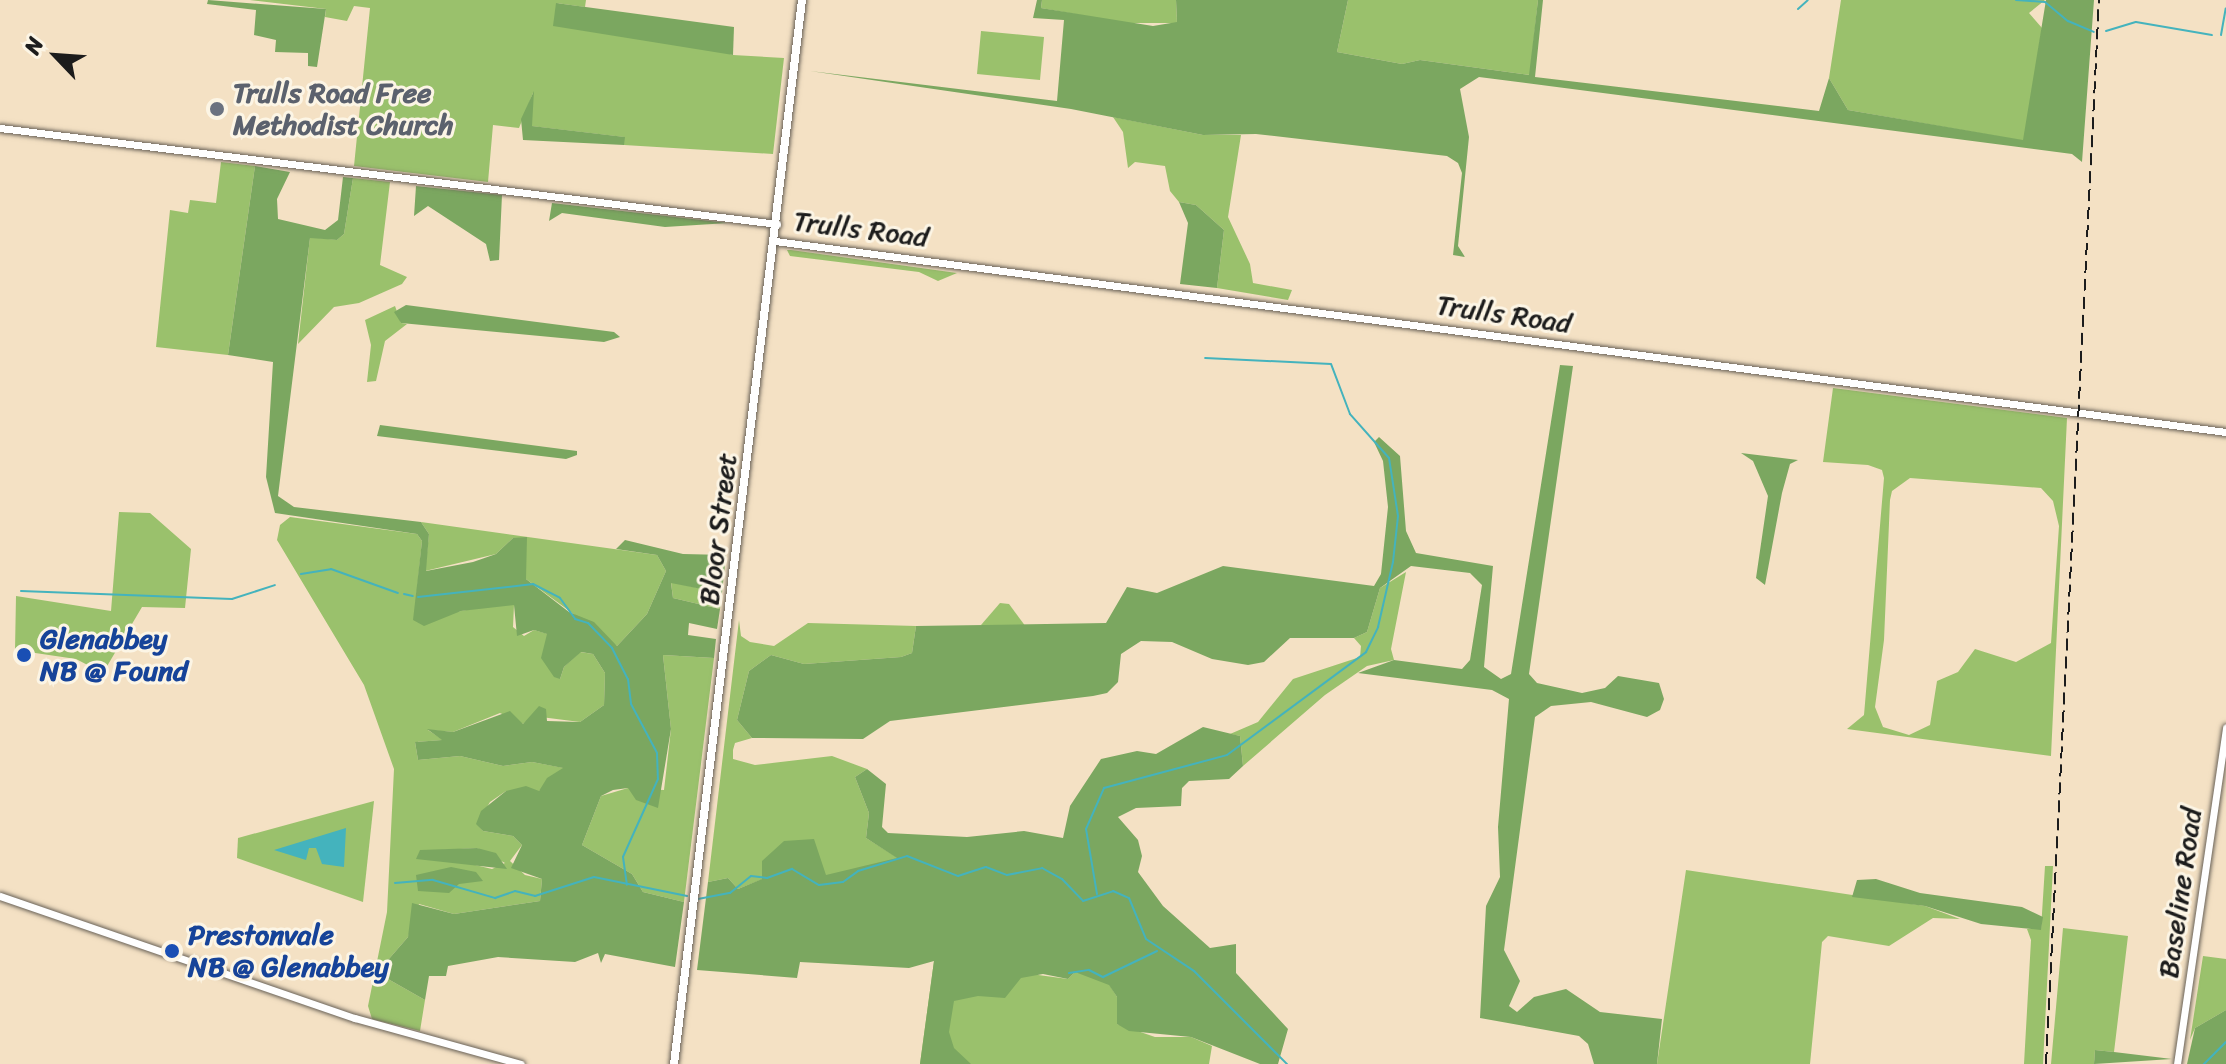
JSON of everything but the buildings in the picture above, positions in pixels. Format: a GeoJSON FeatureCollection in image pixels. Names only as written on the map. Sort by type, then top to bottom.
{"type":"FeatureCollection","features":[{"type":"Feature","properties":{"kind":"main road","name":"Bloor Street"},"geometry":{"type":"LineString","coordinates":[[674,1064],[802,0]]}},
{"type":"Feature","properties":{"kind":"street","name":"Trulls Road"},"geometry":{"type":"LineString","coordinates":[[0,128],[777,224]]}},
{"type":"Feature","properties":{"kind":"street","name":"Trulls Road"},"geometry":{"type":"LineString","coordinates":[[775,241],[2226,432]]}},
{"type":"Feature","properties":{"kind":"street","name":"Baseline Road"},"geometry":{"type":"LineString","coordinates":[[2177,1064],[2226,728]]}},
{"type":"Feature","properties":{"kind":"street"},"geometry":{"type":"LineString","coordinates":[[0,896],[355,1018],[521,1064]]}},
{"type":"Feature","properties":{"kind":"green space"},"geometry":{"type":"Polygon","coordinates":[[[208,0],[326,9],[317,67],[308,66],[308,53],[275,52],[276,40],[254,35],[256,10],[207,4],[208,0]]]}},
{"type":"Feature","properties":{"kind":"green space"},"geometry":{"type":"Polygon","coordinates":[[[250,0],[586,0],[585,7],[556,3],[733,55],[784,58],[773,154],[624,145],[624,137],[531,126],[533,93],[519,128],[493,125],[488,182],[354,166],[370,8],[354,6],[347,21],[325,17],[326,9],[250,0]]]}},
{"type":"Feature","properties":{"kind":"green space"},"geometry":{"type":"Polygon","coordinates":[[[1037,0],[1042,0],[1041,8],[1153,26],[1177,22],[1176,0],[1348,0],[1337,52],[1402,64],[1420,60],[1529,75],[1538,0],[1543,0],[1535,77],[1819,111],[1829,78],[1848,110],[2023,140],[2046,0],[2094,0],[2082,162],[2072,154],[1479,77],[1460,89],[1469,137],[1458,246],[1465,257],[1453,255],[1462,173],[1458,163],[1447,156],[1256,134],[1203,135],[1071,109],[810,71],[1057,101],[1064,20],[1033,18],[1037,0]]]}},
{"type":"Feature","properties":{"kind":"green space"},"geometry":{"type":"Polygon","coordinates":[[[1042,0],[1176,0],[1177,23],[1125,23],[1041,8],[1042,0]]]}},
{"type":"Feature","properties":{"kind":"green space"},"geometry":{"type":"Polygon","coordinates":[[[1348,0],[1538,0],[1530,75],[1420,60],[1402,64],[1337,52],[1348,0]]]}},
{"type":"Feature","properties":{"kind":"green space"},"geometry":{"type":"Polygon","coordinates":[[[1841,0],[2045,0],[2029,13],[2042,28],[2024,141],[1848,110],[1829,78],[1841,0]]]}},
{"type":"Feature","properties":{"kind":"green space"},"geometry":{"type":"Polygon","coordinates":[[[556,3],[734,27],[733,55],[553,26],[556,3]]]}},
{"type":"Feature","properties":{"kind":"green space"},"geometry":{"type":"Polygon","coordinates":[[[981,31],[1044,37],[1040,80],[977,74],[981,31]]]}},
{"type":"Feature","properties":{"kind":"green space"},"geometry":{"type":"Polygon","coordinates":[[[534,91],[532,126],[625,137],[624,145],[523,140],[521,119],[534,91]]]}},
{"type":"Feature","properties":{"kind":"green space"},"geometry":{"type":"Polygon","coordinates":[[[1113,117],[1203,135],[1241,135],[1228,217],[1250,264],[1253,283],[1292,290],[1288,300],[1217,288],[1224,230],[1196,205],[1179,202],[1170,191],[1165,166],[1135,162],[1128,168],[1123,132],[1113,117]]]}},
{"type":"Feature","properties":{"kind":"green space"},"geometry":{"type":"Polygon","coordinates":[[[221,162],[255,166],[228,355],[156,347],[170,210],[188,213],[190,200],[216,203],[221,162]]]}},
{"type":"Feature","properties":{"kind":"green space"},"geometry":{"type":"Polygon","coordinates":[[[255,166],[290,172],[277,199],[278,219],[325,230],[338,220],[343,177],[353,178],[344,234],[337,240],[310,238],[278,496],[294,507],[421,522],[429,534],[426,571],[473,562],[496,554],[513,538],[527,537],[526,579],[569,612],[594,622],[617,646],[647,614],[666,571],[657,555],[616,549],[625,540],[683,554],[726,555],[722,593],[671,583],[673,598],[720,609],[717,629],[689,623],[688,635],[716,639],[714,658],[663,655],[671,729],[658,808],[636,800],[628,788],[613,790],[601,796],[582,845],[632,874],[643,892],[684,902],[675,967],[605,954],[601,963],[598,953],[575,962],[498,957],[448,966],[446,976],[429,976],[425,1000],[388,979],[388,960],[408,937],[412,903],[454,914],[540,901],[542,879],[511,868],[522,845],[513,836],[483,831],[476,824],[481,811],[506,791],[526,786],[539,791],[547,778],[563,768],[532,762],[503,766],[460,756],[418,760],[415,742],[442,740],[427,729],[453,732],[510,711],[523,724],[539,706],[546,709],[547,721],[580,722],[604,705],[605,673],[593,654],[581,652],[564,667],[560,679],[554,677],[541,658],[547,634],[534,630],[517,636],[514,605],[461,611],[424,626],[413,620],[422,541],[417,534],[275,513],[266,477],[273,362],[228,355],[255,166]]]}},
{"type":"Feature","properties":{"kind":"green space"},"geometry":{"type":"Polygon","coordinates":[[[353,178],[390,182],[380,265],[407,277],[402,284],[359,303],[334,307],[298,344],[310,237],[337,240],[344,234],[353,178]]]}},
{"type":"Feature","properties":{"kind":"green space"},"geometry":{"type":"Polygon","coordinates":[[[416,186],[502,195],[499,260],[490,261],[486,244],[428,206],[414,216],[416,186]]]}},
{"type":"Feature","properties":{"kind":"green space"},"geometry":{"type":"Polygon","coordinates":[[[1179,202],[1196,205],[1224,230],[1217,288],[1180,284],[1188,223],[1179,202]]]}},
{"type":"Feature","properties":{"kind":"green space"},"geometry":{"type":"Polygon","coordinates":[[[552,203],[728,223],[665,227],[562,213],[549,221],[552,203]]]}},
{"type":"Feature","properties":{"kind":"green space"},"geometry":{"type":"Polygon","coordinates":[[[787,250],[957,273],[938,281],[919,272],[790,256],[787,250]]]}},
{"type":"Feature","properties":{"kind":"green space"},"geometry":{"type":"Polygon","coordinates":[[[406,305],[614,332],[620,337],[604,342],[401,323],[394,312],[406,305]]]}},
{"type":"Feature","properties":{"kind":"green space"},"geometry":{"type":"Polygon","coordinates":[[[395,306],[401,323],[407,324],[385,341],[376,381],[367,382],[371,345],[365,320],[395,306]]]}},
{"type":"Feature","properties":{"kind":"green space"},"geometry":{"type":"Polygon","coordinates":[[[1560,365],[1573,366],[1529,674],[1537,683],[1582,693],[1605,688],[1618,676],[1659,683],[1664,699],[1660,710],[1647,717],[1591,702],[1551,706],[1535,717],[1504,950],[1520,981],[1509,1006],[1517,1012],[1534,997],[1566,989],[1600,1012],[1662,1019],[1657,1064],[1594,1064],[1588,1044],[1579,1036],[1480,1018],[1486,906],[1500,877],[1498,827],[1509,699],[1492,690],[1358,673],[1394,660],[1462,669],[1470,660],[1482,585],[1470,573],[1411,566],[1380,588],[1367,632],[1354,638],[1290,638],[1264,662],[1248,665],[1212,659],[1172,642],[1141,641],[1121,654],[1118,682],[1107,693],[1093,696],[890,721],[863,739],[752,738],[737,720],[749,671],[771,655],[804,664],[901,657],[912,653],[916,626],[1106,623],[1127,587],[1157,593],[1223,566],[1374,586],[1381,574],[1388,507],[1383,461],[1374,442],[1379,437],[1400,456],[1406,531],[1416,553],[1493,566],[1484,667],[1501,679],[1511,674],[1560,365]]]}},
{"type":"Feature","properties":{"kind":"green space"},"geometry":{"type":"Polygon","coordinates":[[[1833,388],[2067,418],[2051,756],[1847,729],[1864,715],[1884,478],[1882,470],[1868,465],[1823,462],[1833,388]],[[1910,478],[1892,491],[1884,640],[1875,707],[1883,727],[1909,735],[1930,725],[1937,681],[1958,672],[1975,649],[2016,662],[2051,643],[2059,526],[2053,501],[2041,488],[1910,478]]]}},
{"type":"Feature","properties":{"kind":"green space"},"geometry":{"type":"Polygon","coordinates":[[[380,425],[577,451],[577,455],[566,459],[377,436],[380,425]]]}},
{"type":"Feature","properties":{"kind":"green space"},"geometry":{"type":"Polygon","coordinates":[[[1741,453],[1798,460],[1790,464],[1782,493],[1765,585],[1756,578],[1768,496],[1753,461],[1741,453]]]}},
{"type":"Feature","properties":{"kind":"green space"},"geometry":{"type":"Polygon","coordinates":[[[119,512],[150,513],[191,549],[185,608],[142,607],[103,673],[76,659],[15,650],[16,596],[111,611],[119,512]]]}},
{"type":"Feature","properties":{"kind":"green space"},"geometry":{"type":"Polygon","coordinates":[[[290,517],[417,534],[422,541],[414,620],[503,603],[514,605],[513,627],[524,636],[534,630],[548,634],[560,679],[564,667],[580,652],[593,654],[605,673],[604,705],[580,722],[533,716],[523,724],[500,713],[453,732],[428,730],[443,740],[415,742],[418,760],[460,756],[503,766],[532,762],[564,768],[538,792],[506,791],[490,802],[477,824],[483,831],[513,836],[522,845],[510,861],[525,875],[542,879],[540,901],[454,914],[419,904],[408,937],[388,960],[388,979],[425,1000],[420,1031],[372,1019],[368,1006],[387,912],[394,769],[364,685],[277,540],[280,525],[290,517]],[[477,848],[442,850],[450,859],[492,869],[505,863],[477,848]]]}},
{"type":"Feature","properties":{"kind":"green space"},"geometry":{"type":"Polygon","coordinates":[[[421,522],[657,555],[666,571],[647,614],[617,646],[526,579],[513,538],[496,554],[425,571],[429,534],[421,522]]]}},
{"type":"Feature","properties":{"kind":"green space"},"geometry":{"type":"Polygon","coordinates":[[[1406,572],[1391,649],[1394,660],[1367,666],[1325,695],[1243,766],[1240,736],[1230,734],[1258,722],[1293,679],[1360,657],[1361,646],[1354,638],[1367,632],[1380,588],[1406,572]]]}},
{"type":"Feature","properties":{"kind":"green space"},"geometry":{"type":"Polygon","coordinates":[[[671,582],[722,593],[720,609],[673,598],[671,582]]]}},
{"type":"Feature","properties":{"kind":"green space"},"geometry":{"type":"Polygon","coordinates":[[[1000,603],[1009,604],[1026,627],[981,625],[1000,603]]]}},
{"type":"Feature","properties":{"kind":"green space"},"geometry":{"type":"Polygon","coordinates":[[[739,620],[741,636],[750,642],[774,646],[808,623],[916,626],[912,653],[901,657],[804,664],[771,655],[749,671],[737,720],[752,738],[735,743],[733,750],[733,759],[755,765],[832,756],[867,769],[855,777],[869,813],[866,838],[898,858],[846,874],[763,879],[738,889],[728,878],[708,882],[739,620]]]}},
{"type":"Feature","properties":{"kind":"green space"},"geometry":{"type":"Polygon","coordinates":[[[663,655],[714,658],[684,902],[643,892],[632,874],[582,845],[601,796],[628,788],[664,790],[671,729],[663,655]]]}},
{"type":"Feature","properties":{"kind":"green space"},"geometry":{"type":"Polygon","coordinates":[[[1203,727],[1240,736],[1243,766],[1229,779],[1189,781],[1182,788],[1181,806],[1136,808],[1118,817],[1138,840],[1142,856],[1138,872],[1163,906],[1210,948],[1236,944],[1236,973],[1288,1029],[1278,1064],[1260,1064],[1191,1037],[1129,1031],[1117,1024],[1117,997],[1109,985],[1075,972],[1068,979],[1043,974],[1021,978],[1005,998],[978,996],[954,1001],[949,1032],[954,1048],[971,1064],[920,1064],[934,961],[909,968],[800,962],[797,978],[697,970],[708,882],[728,878],[738,889],[762,879],[762,861],[784,841],[814,839],[826,875],[897,858],[866,838],[869,813],[855,777],[867,769],[886,784],[882,827],[888,833],[967,837],[1024,831],[1063,838],[1070,806],[1101,759],[1137,751],[1156,754],[1203,727]]]}},
{"type":"Feature","properties":{"kind":"green space"},"geometry":{"type":"Polygon","coordinates":[[[374,801],[363,902],[237,858],[238,838],[374,801]]]}},
{"type":"Feature","properties":{"kind":"green space"},"geometry":{"type":"Polygon","coordinates":[[[477,848],[496,853],[507,869],[416,859],[420,850],[477,848]]]}},
{"type":"Feature","properties":{"kind":"green space"},"geometry":{"type":"Polygon","coordinates":[[[2045,866],[2053,866],[2043,1064],[2024,1064],[2031,940],[2027,929],[2041,929],[2045,866]]]}},
{"type":"Feature","properties":{"kind":"green space"},"geometry":{"type":"Polygon","coordinates":[[[451,867],[476,872],[483,881],[459,884],[449,893],[418,891],[416,875],[451,867]]]}},
{"type":"Feature","properties":{"kind":"green space"},"geometry":{"type":"Polygon","coordinates":[[[1686,870],[1925,906],[1960,919],[1933,918],[1889,946],[1828,936],[1822,942],[1810,1064],[1657,1064],[1686,870]]]}},
{"type":"Feature","properties":{"kind":"green space"},"geometry":{"type":"Polygon","coordinates":[[[1876,879],[1920,893],[2022,907],[2043,917],[2041,930],[1981,924],[1925,906],[1852,897],[1857,880],[1876,879]]]}},
{"type":"Feature","properties":{"kind":"green space"},"geometry":{"type":"Polygon","coordinates":[[[2063,928],[2128,936],[2114,1052],[2095,1050],[2094,1064],[2051,1064],[2063,928]]]}},
{"type":"Feature","properties":{"kind":"green space"},"geometry":{"type":"Polygon","coordinates":[[[2203,956],[2226,959],[2226,1010],[2195,1028],[2190,1040],[2203,956]]]}},
{"type":"Feature","properties":{"kind":"green space"},"geometry":{"type":"Polygon","coordinates":[[[934,961],[1068,979],[1075,972],[1088,975],[1109,984],[1117,997],[1117,1024],[1155,1037],[1191,1037],[1212,1046],[1209,1064],[920,1064],[934,961]]]}},
{"type":"Feature","properties":{"kind":"green space"},"geometry":{"type":"Polygon","coordinates":[[[2226,1010],[2226,1064],[2187,1064],[2195,1028],[2226,1010]]]}},
{"type":"Feature","properties":{"kind":"green space"},"geometry":{"type":"Polygon","coordinates":[[[2095,1050],[2114,1052],[2172,1059],[2094,1064],[2095,1050]]]}},
{"type":"Feature","properties":{"kind":"water"},"geometry":{"type":"Polygon","coordinates":[[[346,828],[344,867],[322,864],[316,848],[309,848],[306,860],[274,850],[346,828]]]}},
{"type":"Feature","properties":{"kind":"waterway"},"geometry":{"type":"LineString","coordinates":[[1798,9],[1808,0]]}},
{"type":"Feature","properties":{"kind":"waterway"},"geometry":{"type":"LineString","coordinates":[[2016,0],[2045,2],[2068,21],[2094,32]]}},
{"type":"Feature","properties":{"kind":"waterway"},"geometry":{"type":"LineString","coordinates":[[2221,35],[2226,8]]}},
{"type":"Feature","properties":{"kind":"waterway"},"geometry":{"type":"LineString","coordinates":[[2106,31],[2136,22],[2212,35]]}},
{"type":"Feature","properties":{"kind":"waterway"},"geometry":{"type":"LineString","coordinates":[[1097,894],[1086,829],[1104,788],[1227,755],[1366,652],[1378,627],[1393,562],[1398,516],[1389,458],[1350,414],[1331,364],[1205,358]]}},
{"type":"Feature","properties":{"kind":"waterway"},"geometry":{"type":"LineString","coordinates":[[301,574],[331,569],[398,593]]}},
{"type":"Feature","properties":{"kind":"waterway"},"geometry":{"type":"LineString","coordinates":[[418,597],[533,584],[560,598],[575,619],[588,623],[612,648],[628,679],[631,704],[657,753],[658,779],[623,857],[627,885]]}},
{"type":"Feature","properties":{"kind":"waterway"},"geometry":{"type":"LineString","coordinates":[[21,591],[232,599],[275,585]]}},
{"type":"Feature","properties":{"kind":"waterway"},"geometry":{"type":"LineString","coordinates":[[404,594],[413,596]]}},
{"type":"Feature","properties":{"kind":"waterway"},"geometry":{"type":"LineString","coordinates":[[698,899],[730,893],[751,876],[767,878],[792,869],[819,885],[843,882],[858,871],[907,856],[958,876],[986,867],[1007,875],[1042,868],[1062,879],[1083,901],[1113,891],[1129,898],[1146,939],[1194,971],[1287,1064]]}},
{"type":"Feature","properties":{"kind":"waterway"},"geometry":{"type":"LineString","coordinates":[[395,883],[433,880],[495,898],[515,891],[535,896],[594,877],[687,896]]}},
{"type":"Feature","properties":{"kind":"waterway"},"geometry":{"type":"LineString","coordinates":[[1069,973],[1089,970],[1103,977],[1157,951]]}},
{"type":"Feature","properties":{"kind":"waterway"},"geometry":{"type":"LineString","coordinates":[[2204,1064],[2226,1042]]}},
{"type":"Feature","properties":{"kind":"railway"},"geometry":{"type":"LineString","coordinates":[[2046,1064],[2099,0]]}},
{"type":"Feature","properties":{"kind":"place","name":"Trulls Road Free Methodist Church"},"geometry":{"type":"Point","coordinates":[217,109]}},
{"type":"Feature","properties":{"kind":"place","name":"Glenabbey NB @ Found"},"geometry":{"type":"Point","coordinates":[24,655]}},
{"type":"Feature","properties":{"kind":"place","name":"Prestonvale NB @ Glenabbey"},"geometry":{"type":"Point","coordinates":[172,951]}}]}
